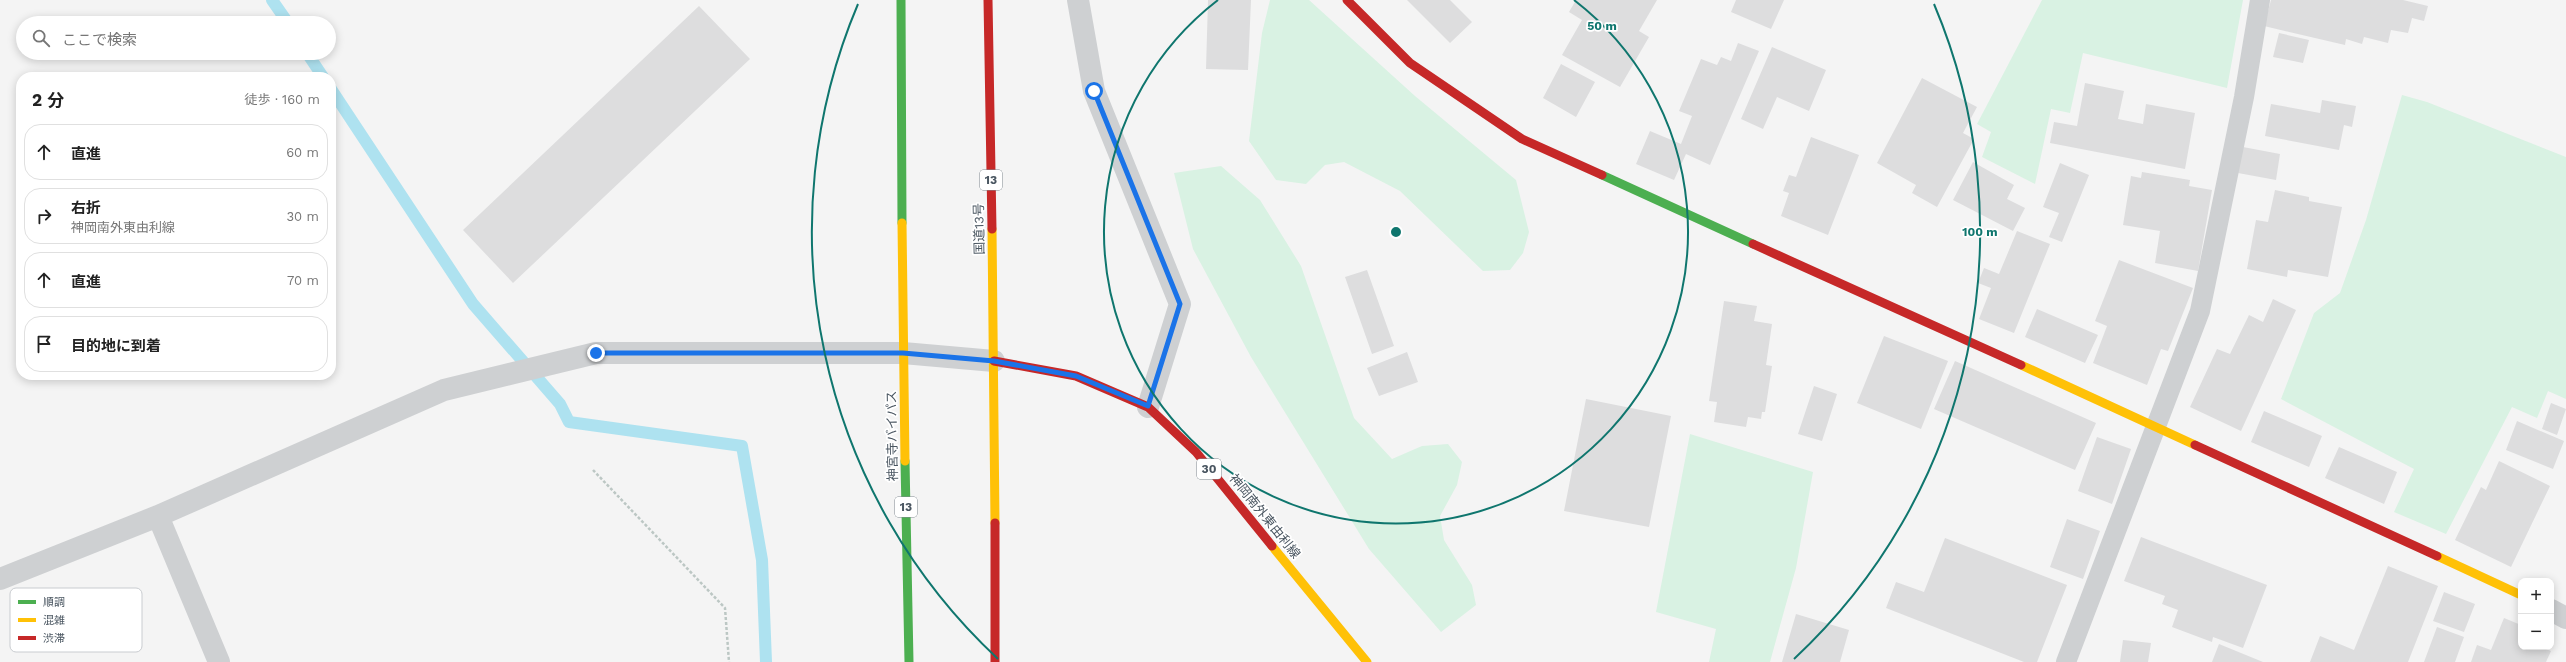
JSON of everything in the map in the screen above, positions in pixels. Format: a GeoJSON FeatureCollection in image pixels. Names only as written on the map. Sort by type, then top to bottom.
{"type":"FeatureCollection","features":[{"type":"Feature","properties":{"kind":"main road","name":"13"},"geometry":{"type":"LineString","coordinates":[[901,0],[903,353]]}},
{"type":"Feature","properties":{"kind":"main road","name":"国道13号"},"geometry":{"type":"LineString","coordinates":[[988,0],[994,361]]}},
{"type":"Feature","properties":{"kind":"main road"},"geometry":{"type":"LineString","coordinates":[[1346,0],[1410,63],[1522,139],[2156,427],[2518,594]]}},
{"type":"Feature","properties":{"kind":"main road","name":"神宮寺バイパス"},"geometry":{"type":"LineString","coordinates":[[903,353],[909,662]]}},
{"type":"Feature","properties":{"kind":"main road","name":"13"},"geometry":{"type":"LineString","coordinates":[[994,361],[995,662]]}},
{"type":"Feature","properties":{"kind":"main road","name":"神岡南外東由利線"},"geometry":{"type":"LineString","coordinates":[[994,361],[1076,376],[1148,406],[1196,452],[1367,662]]}},
{"type":"Feature","properties":{"kind":"street"},"geometry":{"type":"LineString","coordinates":[[1078,0],[1094,91],[1180,304],[1148,406]]}},
{"type":"Feature","properties":{"kind":"street"},"geometry":{"type":"LineString","coordinates":[[0,579],[158,516],[444,390],[596,353],[903,353],[994,361]]}},
{"type":"Feature","properties":{"kind":"street"},"geometry":{"type":"LineString","coordinates":[[158,516],[219,662]]}},
{"type":"Feature","properties":{"kind":"street"},"geometry":{"type":"LineString","coordinates":[[2554,612],[2566,618]]}},
{"type":"Feature","properties":{"kind":"lane"},"geometry":{"type":"LineString","coordinates":[[2066,662],[2200,311],[2244,97],[2260,0]]}},
{"type":"Feature","properties":{"kind":"path"},"geometry":{"type":"LineString","coordinates":[[593,470],[725,608],[729,662]]}},
{"type":"Feature","properties":{"kind":"green space"},"geometry":{"type":"Polygon","coordinates":[[[1270,0],[1309,0],[1415,96],[1516,180],[1529,232],[1523,253],[1510,270],[1483,271],[1400,191],[1344,162],[1325,165],[1306,184],[1276,180],[1249,141],[1262,33],[1270,0]]]}},
{"type":"Feature","properties":{"kind":"green space"},"geometry":{"type":"Polygon","coordinates":[[[2042,0],[2243,0],[2227,88],[2083,53],[2070,113],[2051,109],[2035,184],[1982,157],[1991,132],[1977,124],[2042,0]]]}},
{"type":"Feature","properties":{"kind":"green space"},"geometry":{"type":"Polygon","coordinates":[[[2402,95],[2427,102],[2566,157],[2566,399],[2548,391],[2537,418],[2512,407],[2446,534],[2394,512],[2414,469],[2281,399],[2314,313],[2340,293],[2366,220],[2402,95]]]}},
{"type":"Feature","properties":{"kind":"green space"},"geometry":{"type":"Polygon","coordinates":[[[1221,166],[1260,200],[1301,266],[1354,418],[1392,459],[1422,446],[1448,444],[1462,462],[1457,485],[1440,516],[1444,540],[1472,585],[1476,605],[1441,632],[1369,549],[1251,357],[1193,249],[1174,173],[1221,166]]]}},
{"type":"Feature","properties":{"kind":"green space"},"geometry":{"type":"Polygon","coordinates":[[[1690,434],[1813,472],[1796,568],[1770,662],[1709,662],[1716,629],[1656,612],[1690,434]]]}},
{"type":"Feature","properties":{"kind":"building"},"geometry":{"type":"Polygon","coordinates":[[[1208,0],[1251,0],[1248,70],[1206,69],[1208,0]]]}},
{"type":"Feature","properties":{"kind":"building"},"geometry":{"type":"Polygon","coordinates":[[[1407,0],[1450,0],[1472,22],[1450,43],[1407,0]]]}},
{"type":"Feature","properties":{"kind":"building"},"geometry":{"type":"Polygon","coordinates":[[[1576,0],[1657,0],[1639,31],[1649,37],[1620,87],[1562,55],[1582,20],[1569,12],[1576,0]]]}},
{"type":"Feature","properties":{"kind":"building"},"geometry":{"type":"Polygon","coordinates":[[[1736,0],[1784,0],[1771,29],[1731,12],[1736,0]]]}},
{"type":"Feature","properties":{"kind":"building"},"geometry":{"type":"Polygon","coordinates":[[[2271,0],[2403,0],[2428,6],[2424,21],[2412,18],[2408,33],[2391,30],[2388,43],[2364,37],[2362,44],[2346,39],[2345,45],[2264,26],[2271,0]]]}},
{"type":"Feature","properties":{"kind":"building"},"geometry":{"type":"Polygon","coordinates":[[[699,6],[750,59],[513,283],[463,230],[699,6]]]}},
{"type":"Feature","properties":{"kind":"building"},"geometry":{"type":"Polygon","coordinates":[[[2279,33],[2309,40],[2303,63],[2273,57],[2279,33]]]}},
{"type":"Feature","properties":{"kind":"building"},"geometry":{"type":"Polygon","coordinates":[[[1738,43],[1759,51],[1710,165],[1686,154],[1674,180],[1636,164],[1650,131],[1681,144],[1692,116],[1679,111],[1701,59],[1717,65],[1721,57],[1731,61],[1738,43]]]}},
{"type":"Feature","properties":{"kind":"building"},"geometry":{"type":"Polygon","coordinates":[[[1772,47],[1826,70],[1809,111],[1777,97],[1763,129],[1741,119],[1772,47]]]}},
{"type":"Feature","properties":{"kind":"building"},"geometry":{"type":"Polygon","coordinates":[[[1561,64],[1595,82],[1576,117],[1543,98],[1561,64]]]}},
{"type":"Feature","properties":{"kind":"building"},"geometry":{"type":"Polygon","coordinates":[[[1922,78],[1977,107],[1963,133],[1974,139],[1937,207],[1912,193],[1916,185],[1877,163],[1922,78]]]}},
{"type":"Feature","properties":{"kind":"building"},"geometry":{"type":"Polygon","coordinates":[[[2085,83],[2124,91],[2118,119],[2143,124],[2146,104],[2195,113],[2185,169],[2050,143],[2054,122],[2077,126],[2085,83]]]}},
{"type":"Feature","properties":{"kind":"building"},"geometry":{"type":"Polygon","coordinates":[[[2322,100],[2356,106],[2352,127],[2344,125],[2339,150],[2265,136],[2271,104],[2320,113],[2322,100]]]}},
{"type":"Feature","properties":{"kind":"building"},"geometry":{"type":"Polygon","coordinates":[[[1811,137],[1859,155],[1828,235],[1781,216],[1789,193],[1783,191],[1789,175],[1796,177],[1811,137]]]}},
{"type":"Feature","properties":{"kind":"building"},"geometry":{"type":"Polygon","coordinates":[[[2243,147],[2280,154],[2276,180],[2238,173],[2243,147]]]}},
{"type":"Feature","properties":{"kind":"building"},"geometry":{"type":"Polygon","coordinates":[[[1973,162],[2014,185],[2007,199],[2025,208],[2013,231],[1953,200],[1973,162]]]}},
{"type":"Feature","properties":{"kind":"building"},"geometry":{"type":"Polygon","coordinates":[[[2060,163],[2089,175],[2062,242],[2049,237],[2059,213],[2043,207],[2060,163]]]}},
{"type":"Feature","properties":{"kind":"building"},"geometry":{"type":"Polygon","coordinates":[[[2142,172],[2190,180],[2189,186],[2212,190],[2198,271],[2155,263],[2160,231],[2123,225],[2131,176],[2141,178],[2142,172]]]}},
{"type":"Feature","properties":{"kind":"building"},"geometry":{"type":"Polygon","coordinates":[[[2275,190],[2309,197],[2309,201],[2342,207],[2328,277],[2288,270],[2287,277],[2247,269],[2256,220],[2268,222],[2275,190]]]}},
{"type":"Feature","properties":{"kind":"building"},"geometry":{"type":"Polygon","coordinates":[[[2017,231],[2050,244],[2014,333],[1979,319],[1991,288],[1978,283],[1984,268],[1999,274],[2017,231]]]}},
{"type":"Feature","properties":{"kind":"building"},"geometry":{"type":"Polygon","coordinates":[[[2119,260],[2193,288],[2168,351],[2161,349],[2147,385],[2093,363],[2107,326],[2095,321],[2119,260]]]}},
{"type":"Feature","properties":{"kind":"building"},"geometry":{"type":"Polygon","coordinates":[[[1367,270],[1394,346],[1372,354],[1345,277],[1367,270]]]}},
{"type":"Feature","properties":{"kind":"building"},"geometry":{"type":"Polygon","coordinates":[[[2273,299],[2296,310],[2241,431],[2190,407],[2217,349],[2230,354],[2249,315],[2263,322],[2273,299]]]}},
{"type":"Feature","properties":{"kind":"building"},"geometry":{"type":"Polygon","coordinates":[[[1724,301],[1757,306],[1754,321],[1772,324],[1766,365],[1772,366],[1765,412],[1762,412],[1761,419],[1748,417],[1746,427],[1714,422],[1717,402],[1709,401],[1724,301]]]}},
{"type":"Feature","properties":{"kind":"building"},"geometry":{"type":"Polygon","coordinates":[[[2037,309],[2098,335],[2085,363],[2025,337],[2037,309]]]}},
{"type":"Feature","properties":{"kind":"building"},"geometry":{"type":"Polygon","coordinates":[[[1884,336],[1948,361],[1921,429],[1857,403],[1884,336]]]}},
{"type":"Feature","properties":{"kind":"building"},"geometry":{"type":"Polygon","coordinates":[[[1407,352],[1418,382],[1379,396],[1367,368],[1407,352]]]}},
{"type":"Feature","properties":{"kind":"building"},"geometry":{"type":"Polygon","coordinates":[[[1955,361],[2096,423],[2075,470],[1934,409],[1955,361]]]}},
{"type":"Feature","properties":{"kind":"building"},"geometry":{"type":"Polygon","coordinates":[[[1814,386],[1837,394],[1822,441],[1798,434],[1814,386]]]}},
{"type":"Feature","properties":{"kind":"building"},"geometry":{"type":"Polygon","coordinates":[[[1586,399],[1671,416],[1649,527],[1564,511],[1586,399]]]}},
{"type":"Feature","properties":{"kind":"building"},"geometry":{"type":"Polygon","coordinates":[[[2551,403],[2566,409],[2557,435],[2542,429],[2551,403]]]}},
{"type":"Feature","properties":{"kind":"building"},"geometry":{"type":"Polygon","coordinates":[[[2264,411],[2322,436],[2309,467],[2251,442],[2264,411]]]}},
{"type":"Feature","properties":{"kind":"building"},"geometry":{"type":"Polygon","coordinates":[[[2517,421],[2564,441],[2553,469],[2506,450],[2517,421]]]}},
{"type":"Feature","properties":{"kind":"building"},"geometry":{"type":"Polygon","coordinates":[[[2097,437],[2131,449],[2112,504],[2078,491],[2097,437]]]}},
{"type":"Feature","properties":{"kind":"building"},"geometry":{"type":"Polygon","coordinates":[[[2339,447],[2397,472],[2384,504],[2325,478],[2339,447]]]}},
{"type":"Feature","properties":{"kind":"building"},"geometry":{"type":"Polygon","coordinates":[[[2499,461],[2550,486],[2511,567],[2455,540],[2481,487],[2486,490],[2499,461]]]}},
{"type":"Feature","properties":{"kind":"building"},"geometry":{"type":"Polygon","coordinates":[[[2067,519],[2100,531],[2083,579],[2050,567],[2067,519]]]}},
{"type":"Feature","properties":{"kind":"building"},"geometry":{"type":"Polygon","coordinates":[[[2141,537],[2267,585],[2243,648],[2213,637],[2212,642],[2172,627],[2178,610],[2162,604],[2165,596],[2124,581],[2141,537]]]}},
{"type":"Feature","properties":{"kind":"building"},"geometry":{"type":"Polygon","coordinates":[[[1945,538],[2067,585],[2037,662],[2024,662],[1886,608],[1896,582],[1924,592],[1945,538]]]}},
{"type":"Feature","properties":{"kind":"building"},"geometry":{"type":"Polygon","coordinates":[[[2388,566],[2438,586],[2408,662],[2310,662],[2320,636],[2354,650],[2388,566]]]}},
{"type":"Feature","properties":{"kind":"building"},"geometry":{"type":"Polygon","coordinates":[[[2444,592],[2475,604],[2464,632],[2433,621],[2444,592]]]}},
{"type":"Feature","properties":{"kind":"building"},"geometry":{"type":"Polygon","coordinates":[[[1796,614],[1849,630],[1840,662],[1782,662],[1796,614]]]}},
{"type":"Feature","properties":{"kind":"building"},"geometry":{"type":"Polygon","coordinates":[[[2504,618],[2518,624],[2518,650],[2551,651],[2546,662],[2471,662],[2477,645],[2491,650],[2504,618]]]}},
{"type":"Feature","properties":{"kind":"building"},"geometry":{"type":"Polygon","coordinates":[[[2437,627],[2464,637],[2455,662],[2424,662],[2437,627]]]}},
{"type":"Feature","properties":{"kind":"building"},"geometry":{"type":"Polygon","coordinates":[[[2123,640],[2151,643],[2148,662],[2120,662],[2123,640]]]}},
{"type":"Feature","properties":{"kind":"building"},"geometry":{"type":"Polygon","coordinates":[[[2219,644],[2263,662],[2212,662],[2219,644]]]}},
{"type":"Feature","properties":{"kind":"waterway"},"geometry":{"type":"LineString","coordinates":[[272,0],[283,16]]}},
{"type":"Feature","properties":{"kind":"waterway"},"geometry":{"type":"LineString","coordinates":[[312,60],[320,72]]}},
{"type":"Feature","properties":{"kind":"waterway"},"geometry":{"type":"LineString","coordinates":[[336,97],[473,304],[560,404],[569,422],[742,446],[762,560],[766,662]]}},
{"type":"Feature","properties":{"kind":"traffic: fast"},"geometry":{"type":"LineString","coordinates":[[901,0],[902,223]]}},
{"type":"Feature","properties":{"kind":"traffic: fast"},"geometry":{"type":"LineString","coordinates":[[1602,175],[1753,244]]}},
{"type":"Feature","properties":{"kind":"traffic: fast"},"geometry":{"type":"LineString","coordinates":[[905,461],[909,662]]}},
{"type":"Feature","properties":{"kind":"traffic: slow"},"geometry":{"type":"LineString","coordinates":[[902,223],[905,461]]}},
{"type":"Feature","properties":{"kind":"traffic: slow"},"geometry":{"type":"LineString","coordinates":[[992,229],[995,523]]}},
{"type":"Feature","properties":{"kind":"traffic: slow"},"geometry":{"type":"LineString","coordinates":[[2021,365],[2195,445]]}},
{"type":"Feature","properties":{"kind":"traffic: slow"},"geometry":{"type":"LineString","coordinates":[[1272,546],[1367,662]]}},
{"type":"Feature","properties":{"kind":"traffic: slow"},"geometry":{"type":"LineString","coordinates":[[2437,556],[2518,594]]}},
{"type":"Feature","properties":{"kind":"traffic: jam"},"geometry":{"type":"LineString","coordinates":[[988,0],[992,229]]}},
{"type":"Feature","properties":{"kind":"traffic: jam"},"geometry":{"type":"LineString","coordinates":[[1347,0],[1410,63],[1522,139],[1602,175]]}},
{"type":"Feature","properties":{"kind":"traffic: jam"},"geometry":{"type":"LineString","coordinates":[[1753,244],[2021,365]]}},
{"type":"Feature","properties":{"kind":"traffic: jam"},"geometry":{"type":"LineString","coordinates":[[994,361],[1076,376],[1148,407],[1196,452],[1272,546]]}},
{"type":"Feature","properties":{"kind":"traffic: jam"},"geometry":{"type":"LineString","coordinates":[[2195,445],[2437,556]]}},
{"type":"Feature","properties":{"kind":"traffic: jam"},"geometry":{"type":"LineString","coordinates":[[995,523],[995,662]]}},
{"type":"Feature","properties":{"kind":"route"},"geometry":{"type":"LineString","coordinates":[[596,353],[903,353],[994,361],[1076,376],[1148,406],[1180,304],[1094,91]]}}]}
